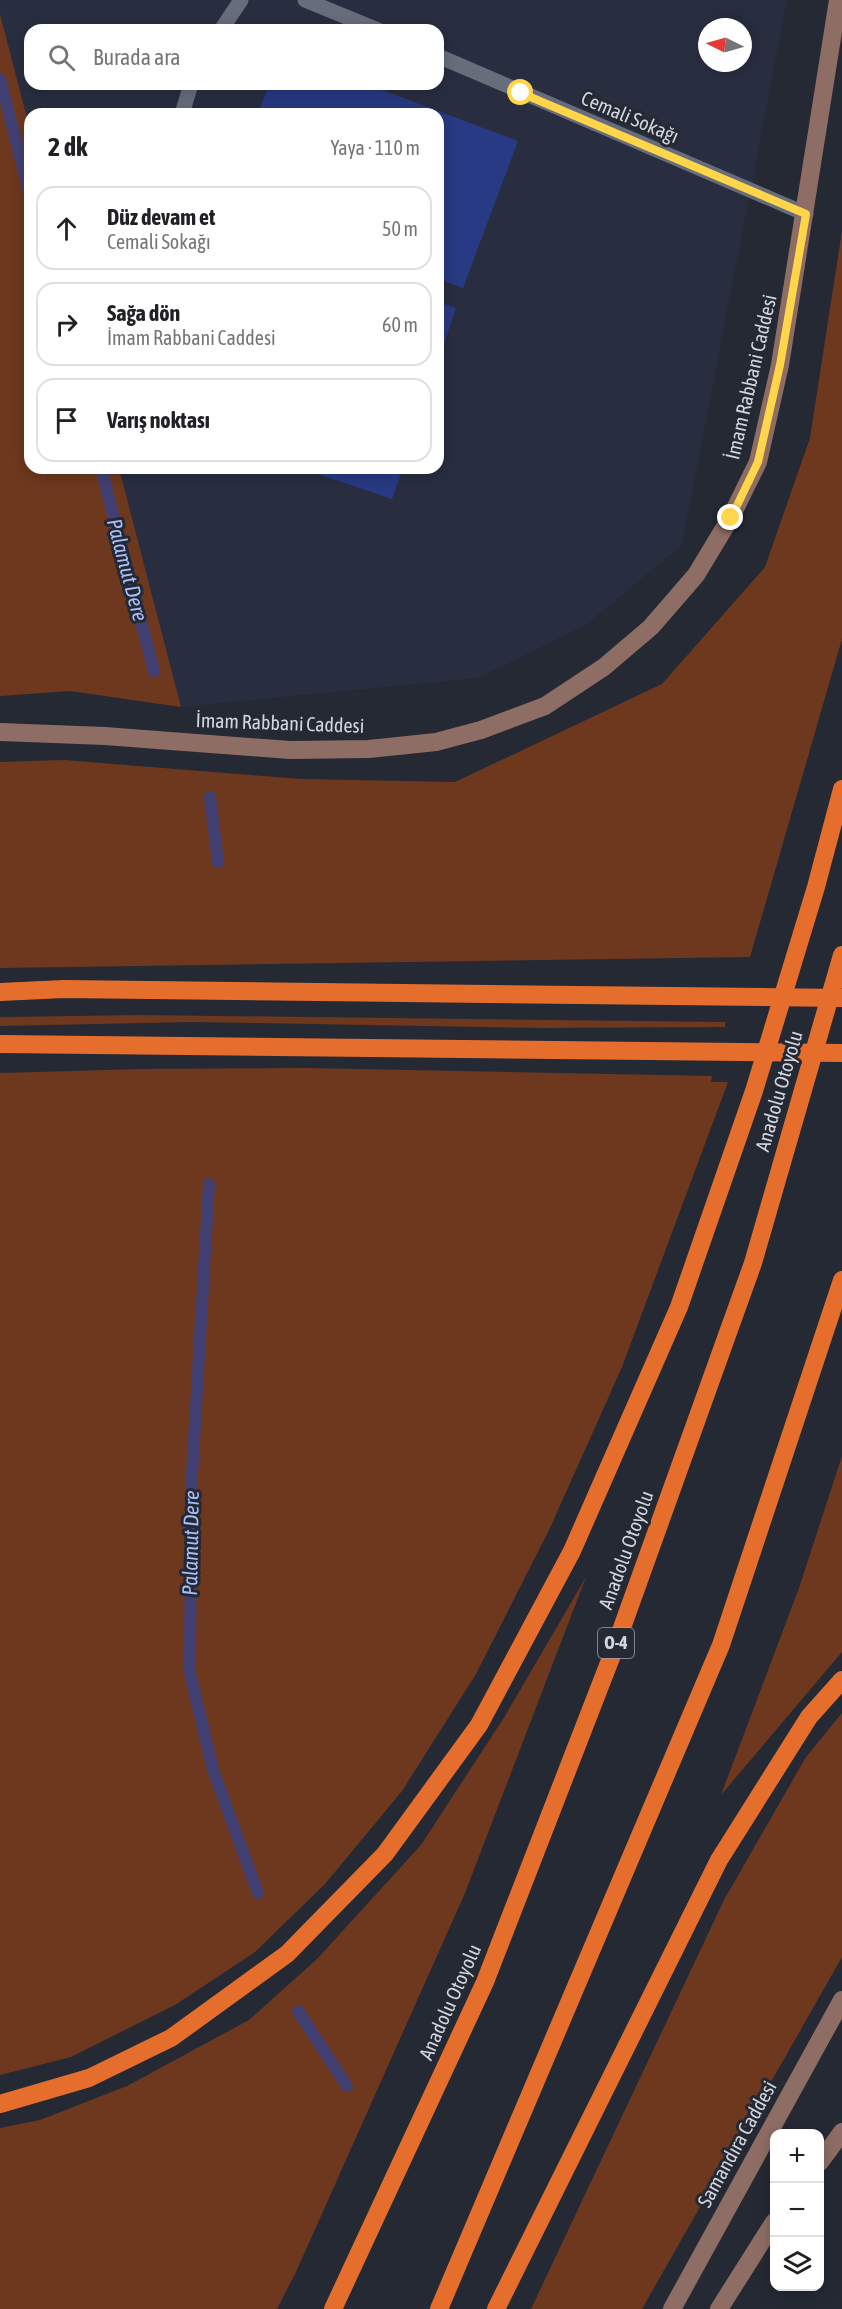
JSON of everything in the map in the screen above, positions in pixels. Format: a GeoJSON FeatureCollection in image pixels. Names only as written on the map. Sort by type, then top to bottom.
{"type":"FeatureCollection","features":[{"type":"Feature","properties":{"kind":"highway"},"geometry":{"type":"LineString","coordinates":[[0,2104],[88,2078],[171,2038],[287,1954],[385,1854],[478,1725],[572,1551],[680,1307],[754,1091],[816,887],[842,789]]}},
{"type":"Feature","properties":{"kind":"highway","name":"Anadolu Otoyolu"},"geometry":{"type":"LineString","coordinates":[[333,2309],[485,1982],[614,1650],[753,1263],[842,955]]}},
{"type":"Feature","properties":{"kind":"highway"},"geometry":{"type":"LineString","coordinates":[[0,992],[63,989],[842,998]]}},
{"type":"Feature","properties":{"kind":"highway"},"geometry":{"type":"LineString","coordinates":[[0,1044],[842,1053]]}},
{"type":"Feature","properties":{"kind":"highway"},"geometry":{"type":"LineString","coordinates":[[439,2309],[721,1645],[842,1280]]}},
{"type":"Feature","properties":{"kind":"highway"},"geometry":{"type":"LineString","coordinates":[[496,2309],[719,1860],[809,1717],[842,1680]]}},
{"type":"Feature","properties":{"kind":"main road","name":"İmam Rabbani Caddesi"},"geometry":{"type":"LineString","coordinates":[[0,732],[105,736],[290,750],[369,749],[436,742],[481,730],[545,706],[604,667],[651,627],[696,575],[731,518],[758,462],[780,365],[806,214],[838,0]]}},
{"type":"Feature","properties":{"kind":"main road","name":"Samandıra Caddesi"},"geometry":{"type":"LineString","coordinates":[[672,2309],[842,2000]]}},
{"type":"Feature","properties":{"kind":"main road"},"geometry":{"type":"LineString","coordinates":[[824,2155],[842,2132]]}},
{"type":"Feature","properties":{"kind":"main road"},"geometry":{"type":"LineString","coordinates":[[719,2309],[770,2228]]}},
{"type":"Feature","properties":{"kind":"lane"},"geometry":{"type":"LineString","coordinates":[[225,24],[241,0]]}},
{"type":"Feature","properties":{"kind":"lane"},"geometry":{"type":"LineString","coordinates":[[305,0],[363,24]]}},
{"type":"Feature","properties":{"kind":"lane","name":"Cemali Sokağı"},"geometry":{"type":"LineString","coordinates":[[444,59],[806,214]]}},
{"type":"Feature","properties":{"kind":"lane"},"geometry":{"type":"LineString","coordinates":[[184,108],[189,90]]}},
{"type":"Feature","properties":{"kind":"shaded area"},"geometry":{"type":"Polygon","coordinates":[[[0,0],[787,0],[682,545],[586,625],[478,678],[181,707],[121,474],[444,474],[444,108],[25,108],[0,14],[0,0]]]}},
{"type":"Feature","properties":{"kind":"shaded area"},"geometry":{"type":"Polygon","coordinates":[[[0,14],[25,108],[24,474],[121,474],[181,707],[70,691],[0,696],[0,14]]]}},
{"type":"Feature","properties":{"kind":"shaded area"},"geometry":{"type":"Polygon","coordinates":[[[842,231],[842,639],[750,957],[0,968],[0,762],[64,760],[301,779],[455,782],[662,684],[765,567],[810,438],[842,231]]]}},
{"type":"Feature","properties":{"kind":"shaded area"},"geometry":{"type":"Polygon","coordinates":[[[140,1015],[725,1022],[725,1027],[543,1028],[191,1022],[0,1026],[0,1017],[140,1015]]]}},
{"type":"Feature","properties":{"kind":"shaded area"},"geometry":{"type":"Polygon","coordinates":[[[308,1068],[712,1076],[711,1082],[728,1082],[622,1367],[550,1528],[476,1674],[402,1791],[325,1884],[255,1952],[175,2005],[71,2057],[0,2075],[0,1073],[308,1068]]]}},
{"type":"Feature","properties":{"kind":"shaded area"},"geometry":{"type":"Polygon","coordinates":[[[842,1456],[842,1652],[721,1795],[799,1588],[842,1456]]]}},
{"type":"Feature","properties":{"kind":"shaded area"},"geometry":{"type":"Polygon","coordinates":[[[586,1577],[465,1893],[296,2272],[277,2309],[0,2309],[0,2128],[40,2120],[127,2086],[249,2020],[317,1959],[421,1845],[505,1716],[586,1577]]]}},
{"type":"Feature","properties":{"kind":"shaded area"},"geometry":{"type":"Polygon","coordinates":[[[842,1713],[842,1957],[642,2309],[531,2309],[724,1900],[806,1757],[842,1713]]]}},
{"type":"Feature","properties":{"kind":"building"},"geometry":{"type":"Polygon","coordinates":[[[267,90],[382,90],[430,108],[260,108],[267,90]]]}},
{"type":"Feature","properties":{"kind":"building"},"geometry":{"type":"Polygon","coordinates":[[[444,113],[518,141],[463,288],[444,281],[444,113]]]}},
{"type":"Feature","properties":{"kind":"building"},"geometry":{"type":"Polygon","coordinates":[[[444,304],[456,308],[444,343],[444,304]]]}},
{"type":"Feature","properties":{"kind":"building"},"geometry":{"type":"Polygon","coordinates":[[[318,474],[401,474],[392,499],[318,474]]]}},
{"type":"Feature","properties":{"kind":"waterway","name":"Palamut Dere"},"geometry":{"type":"LineString","coordinates":[[0,79],[24,172]]}},
{"type":"Feature","properties":{"kind":"waterway","name":"Palamut Dere"},"geometry":{"type":"LineString","coordinates":[[103,474],[154,671]]}},
{"type":"Feature","properties":{"kind":"waterway","name":"Palamut Dere"},"geometry":{"type":"LineString","coordinates":[[210,797],[218,862]]}},
{"type":"Feature","properties":{"kind":"waterway","name":"Palamut Dere"},"geometry":{"type":"LineString","coordinates":[[209,1184],[191,1492],[190,1673],[213,1770],[258,1893]]}},
{"type":"Feature","properties":{"kind":"waterway","name":"Palamut Dere"},"geometry":{"type":"LineString","coordinates":[[298,2011],[347,2086]]}},
{"type":"Feature","properties":{"kind":"route"},"geometry":{"type":"LineString","coordinates":[[521,93],[806,214],[780,365],[758,462],[731,518]]}}]}
